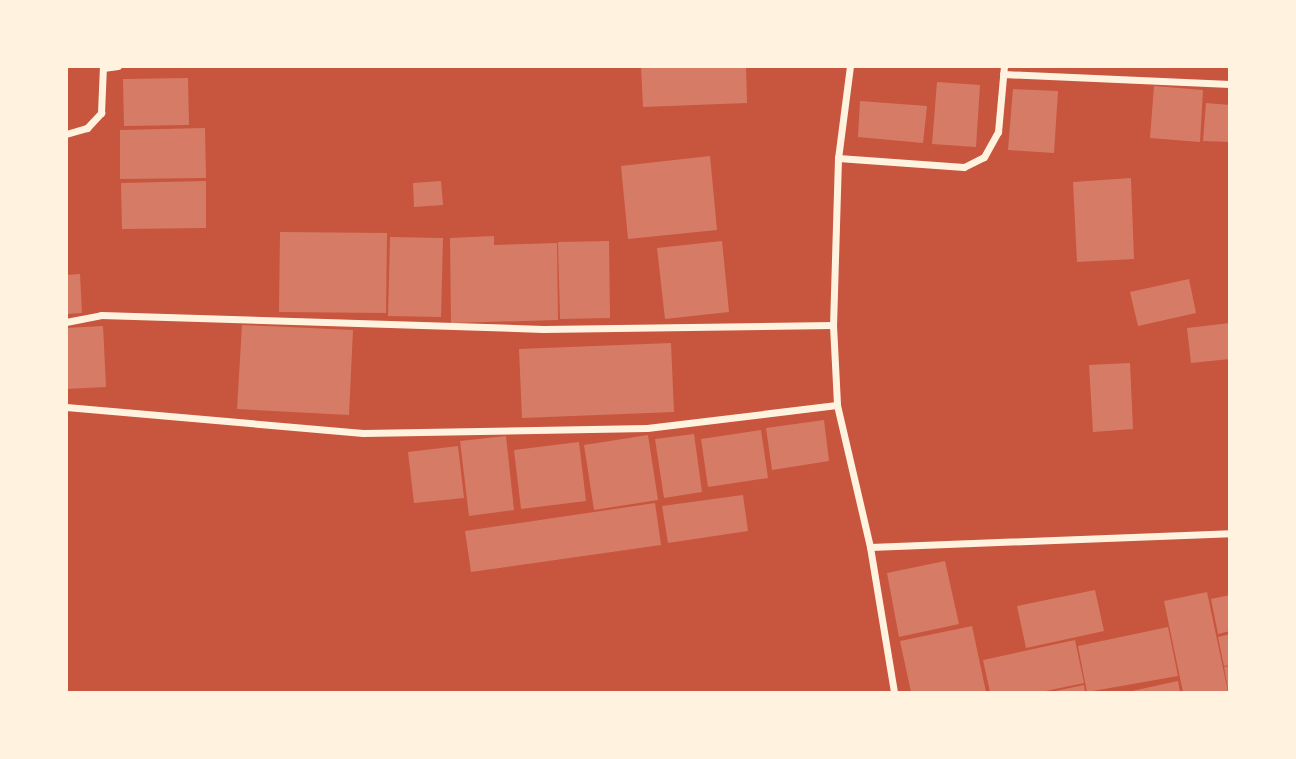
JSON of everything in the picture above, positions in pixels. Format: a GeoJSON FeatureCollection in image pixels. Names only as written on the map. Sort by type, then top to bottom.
{"type":"FeatureCollection","features":[{"type":"Feature","properties":{"kind":"street"},"geometry":{"type":"LineString","coordinates":[[66,134],[87,128],[101,113],[103,67],[118,66]]}},
{"type":"Feature","properties":{"kind":"street"},"geometry":{"type":"LineString","coordinates":[[850,66],[838,158],[833,325],[837,405],[870,547],[894,692]]}},
{"type":"Feature","properties":{"kind":"street"},"geometry":{"type":"LineString","coordinates":[[838,158],[964,167],[984,156],[998,132],[1003,70],[1230,84]]}},
{"type":"Feature","properties":{"kind":"street"},"geometry":{"type":"LineString","coordinates":[[66,322],[101,315],[543,329],[833,325]]}},
{"type":"Feature","properties":{"kind":"street"},"geometry":{"type":"LineString","coordinates":[[66,407],[363,433],[647,428],[837,405]]}},
{"type":"Feature","properties":{"kind":"street"},"geometry":{"type":"LineString","coordinates":[[870,547],[1230,533]]}},
{"type":"Feature","properties":{"kind":"building"},"geometry":{"type":"Polygon","coordinates":[[[641,66],[746,66],[747,103],[643,107],[641,66]]]}},
{"type":"Feature","properties":{"kind":"building"},"geometry":{"type":"Polygon","coordinates":[[[188,78],[189,125],[124,126],[123,79],[188,78]]]}},
{"type":"Feature","properties":{"kind":"building"},"geometry":{"type":"Polygon","coordinates":[[[937,82],[980,85],[976,147],[932,144],[937,82]]]}},
{"type":"Feature","properties":{"kind":"building"},"geometry":{"type":"Polygon","coordinates":[[[1154,86],[1203,90],[1200,142],[1150,138],[1154,86]]]}},
{"type":"Feature","properties":{"kind":"building"},"geometry":{"type":"Polygon","coordinates":[[[1013,89],[1058,91],[1054,153],[1008,150],[1013,89]]]}},
{"type":"Feature","properties":{"kind":"building"},"geometry":{"type":"Polygon","coordinates":[[[860,101],[927,106],[923,143],[858,137],[860,101]]]}},
{"type":"Feature","properties":{"kind":"building"},"geometry":{"type":"Polygon","coordinates":[[[1206,103],[1230,105],[1230,142],[1203,141],[1206,103]]]}},
{"type":"Feature","properties":{"kind":"building"},"geometry":{"type":"Polygon","coordinates":[[[205,128],[206,178],[120,179],[120,130],[205,128]]]}},
{"type":"Feature","properties":{"kind":"building"},"geometry":{"type":"Polygon","coordinates":[[[710,156],[717,230],[628,239],[621,166],[710,156]]]}},
{"type":"Feature","properties":{"kind":"building"},"geometry":{"type":"Polygon","coordinates":[[[1131,178],[1134,259],[1077,262],[1073,182],[1131,178]]]}},
{"type":"Feature","properties":{"kind":"building"},"geometry":{"type":"Polygon","coordinates":[[[206,181],[206,228],[122,229],[121,183],[206,181]]]}},
{"type":"Feature","properties":{"kind":"building"},"geometry":{"type":"Polygon","coordinates":[[[441,181],[443,205],[414,207],[413,183],[441,181]]]}},
{"type":"Feature","properties":{"kind":"building"},"geometry":{"type":"Polygon","coordinates":[[[280,232],[387,233],[386,313],[279,312],[280,232]]]}},
{"type":"Feature","properties":{"kind":"building"},"geometry":{"type":"Polygon","coordinates":[[[494,236],[494,245],[557,243],[558,320],[451,323],[450,238],[494,236]]]}},
{"type":"Feature","properties":{"kind":"building"},"geometry":{"type":"Polygon","coordinates":[[[390,237],[443,238],[441,317],[388,316],[390,237]]]}},
{"type":"Feature","properties":{"kind":"building"},"geometry":{"type":"Polygon","coordinates":[[[609,241],[610,318],[560,319],[558,242],[609,241]]]}},
{"type":"Feature","properties":{"kind":"building"},"geometry":{"type":"Polygon","coordinates":[[[722,241],[729,312],[665,319],[657,248],[722,241]]]}},
{"type":"Feature","properties":{"kind":"building"},"geometry":{"type":"Polygon","coordinates":[[[80,274],[82,313],[66,314],[66,275],[80,274]]]}},
{"type":"Feature","properties":{"kind":"building"},"geometry":{"type":"Polygon","coordinates":[[[1189,279],[1196,313],[1138,326],[1130,292],[1189,279]]]}},
{"type":"Feature","properties":{"kind":"building"},"geometry":{"type":"Polygon","coordinates":[[[1230,323],[1230,359],[1191,363],[1187,328],[1230,323]]]}},
{"type":"Feature","properties":{"kind":"building"},"geometry":{"type":"Polygon","coordinates":[[[242,325],[353,330],[349,415],[237,409],[242,325]]]}},
{"type":"Feature","properties":{"kind":"building"},"geometry":{"type":"Polygon","coordinates":[[[103,326],[106,387],[66,389],[66,328],[103,326]]]}},
{"type":"Feature","properties":{"kind":"building"},"geometry":{"type":"Polygon","coordinates":[[[671,343],[674,412],[522,418],[519,349],[671,343]]]}},
{"type":"Feature","properties":{"kind":"building"},"geometry":{"type":"Polygon","coordinates":[[[1130,363],[1133,429],[1093,432],[1089,365],[1130,363]]]}},
{"type":"Feature","properties":{"kind":"building"},"geometry":{"type":"Polygon","coordinates":[[[824,420],[829,461],[772,470],[766,428],[824,420]]]}},
{"type":"Feature","properties":{"kind":"building"},"geometry":{"type":"Polygon","coordinates":[[[761,430],[768,478],[708,487],[701,439],[761,430]]]}},
{"type":"Feature","properties":{"kind":"building"},"geometry":{"type":"Polygon","coordinates":[[[694,434],[702,492],[664,498],[655,439],[694,434]]]}},
{"type":"Feature","properties":{"kind":"building"},"geometry":{"type":"Polygon","coordinates":[[[648,435],[658,500],[594,510],[584,445],[648,435]]]}},
{"type":"Feature","properties":{"kind":"building"},"geometry":{"type":"Polygon","coordinates":[[[506,436],[514,510],[469,516],[460,441],[506,436]]]}},
{"type":"Feature","properties":{"kind":"building"},"geometry":{"type":"Polygon","coordinates":[[[579,442],[586,501],[521,509],[514,450],[579,442]]]}},
{"type":"Feature","properties":{"kind":"building"},"geometry":{"type":"Polygon","coordinates":[[[458,446],[464,498],[414,503],[408,452],[458,446]]]}},
{"type":"Feature","properties":{"kind":"building"},"geometry":{"type":"Polygon","coordinates":[[[743,495],[748,531],[668,543],[662,506],[743,495]]]}},
{"type":"Feature","properties":{"kind":"building"},"geometry":{"type":"Polygon","coordinates":[[[655,503],[661,545],[471,572],[465,531],[655,503]]]}},
{"type":"Feature","properties":{"kind":"building"},"geometry":{"type":"Polygon","coordinates":[[[945,561],[959,624],[899,637],[887,573],[945,561]]]}},
{"type":"Feature","properties":{"kind":"building"},"geometry":{"type":"Polygon","coordinates":[[[1095,590],[1104,631],[1026,648],[1017,606],[1095,590]]]}},
{"type":"Feature","properties":{"kind":"building"},"geometry":{"type":"Polygon","coordinates":[[[1207,592],[1228,692],[1183,692],[1164,601],[1207,592]]]}},
{"type":"Feature","properties":{"kind":"building"},"geometry":{"type":"Polygon","coordinates":[[[1230,595],[1230,631],[1218,634],[1211,599],[1230,595]]]}},
{"type":"Feature","properties":{"kind":"building"},"geometry":{"type":"Polygon","coordinates":[[[972,626],[986,692],[911,692],[900,641],[972,626]]]}},
{"type":"Feature","properties":{"kind":"building"},"geometry":{"type":"Polygon","coordinates":[[[1168,627],[1178,676],[1087,692],[1078,646],[1168,627]]]}},
{"type":"Feature","properties":{"kind":"building"},"geometry":{"type":"Polygon","coordinates":[[[1230,634],[1230,665],[1224,666],[1218,637],[1230,634]]]}},
{"type":"Feature","properties":{"kind":"building"},"geometry":{"type":"Polygon","coordinates":[[[1075,640],[1084,683],[1041,692],[990,692],[983,660],[1075,640]]]}},
{"type":"Feature","properties":{"kind":"building"},"geometry":{"type":"Polygon","coordinates":[[[1230,666],[1230,689],[1228,689],[1224,667],[1230,666]]]}},
{"type":"Feature","properties":{"kind":"building"},"geometry":{"type":"Polygon","coordinates":[[[1178,681],[1180,692],[1132,691],[1178,681]]]}},
{"type":"Feature","properties":{"kind":"building"},"geometry":{"type":"Polygon","coordinates":[[[1084,685],[1085,692],[1055,692],[1055,691],[1084,685]]]}}]}
